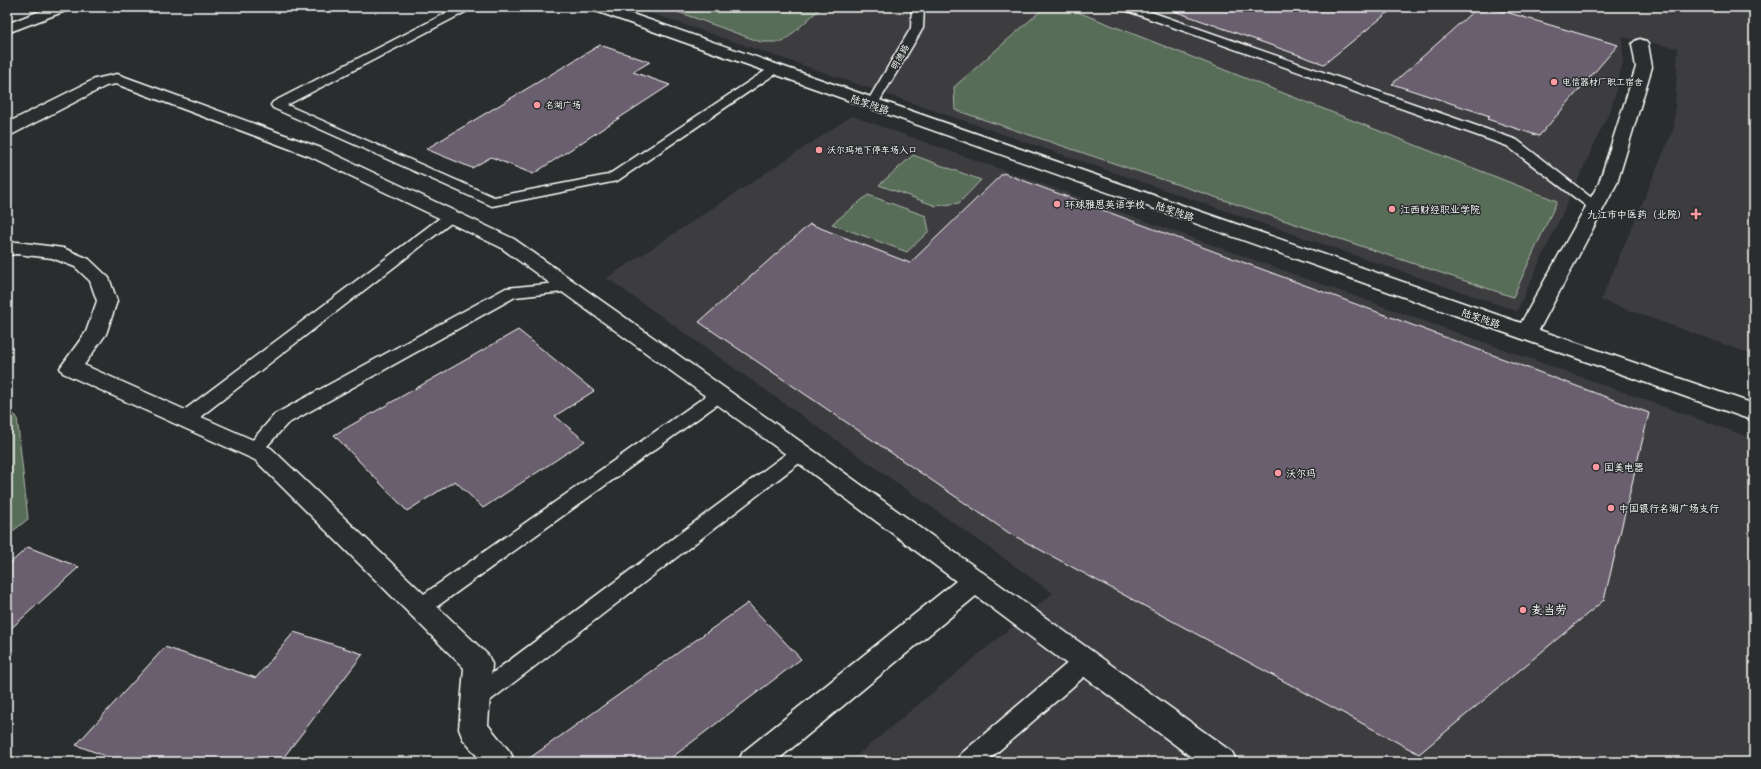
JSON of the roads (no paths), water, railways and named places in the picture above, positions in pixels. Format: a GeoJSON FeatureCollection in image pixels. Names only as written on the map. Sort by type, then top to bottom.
{"type":"FeatureCollection","features":[{"type":"Feature","properties":{"kind":"street"},"geometry":{"type":"LineString","coordinates":[[7,29],[63,7]]}},
{"type":"Feature","properties":{"kind":"street","name":"陆家陇路"},"geometry":{"type":"LineString","coordinates":[[598,7],[1754,413]]}},
{"type":"Feature","properties":{"kind":"street"},"geometry":{"type":"LineString","coordinates":[[1526,334],[1608,183],[1644,67],[1640,44]]}},
{"type":"Feature","properties":{"kind":"street"},"geometry":{"type":"LineString","coordinates":[[7,130],[101,82],[117,79],[315,152],[507,243],[800,453],[1222,762]]}},
{"type":"Feature","properties":{"kind":"street"},"geometry":{"type":"LineString","coordinates":[[7,249],[16,248],[56,252],[82,263],[99,278],[107,301],[96,334],[71,368],[263,454],[478,664],[473,729],[500,762]]}},
{"type":"Feature","properties":{"kind":"street"},"geometry":{"type":"LineString","coordinates":[[753,762],[976,581]]}},
{"type":"Feature","properties":{"kind":"lane"},"geometry":{"type":"LineString","coordinates":[[467,7],[277,105],[492,202],[612,178],[775,70]]}},
{"type":"Feature","properties":{"kind":"lane","name":"明德路"},"geometry":{"type":"LineString","coordinates":[[872,104],[917,28],[918,7]]}},
{"type":"Feature","properties":{"kind":"lane"},"geometry":{"type":"LineString","coordinates":[[1126,7],[1512,143],[1595,206]]}},
{"type":"Feature","properties":{"kind":"lane"},"geometry":{"type":"LineString","coordinates":[[185,419],[450,217]]}},
{"type":"Feature","properties":{"kind":"lane"},"geometry":{"type":"LineString","coordinates":[[253,450],[281,418],[512,292],[568,287]]}},
{"type":"Feature","properties":{"kind":"lane"},"geometry":{"type":"LineString","coordinates":[[421,607],[719,395]]}},
{"type":"Feature","properties":{"kind":"lane"},"geometry":{"type":"LineString","coordinates":[[475,699],[800,453]]}},
{"type":"Feature","properties":{"kind":"lane"},"geometry":{"type":"LineString","coordinates":[[969,762],[1085,662]]}},
{"type":"Feature","properties":{"kind":"place","name":"电信器材厂职工宿舍"},"geometry":{"type":"Point","coordinates":[1554,82]}},
{"type":"Feature","properties":{"kind":"place","name":"名湖广场"},"geometry":{"type":"Point","coordinates":[537,105]}},
{"type":"Feature","properties":{"kind":"place","name":"沃尔玛地下停车场入口"},"geometry":{"type":"Point","coordinates":[819,150]}},
{"type":"Feature","properties":{"kind":"place","name":"环球雅思英语学校"},"geometry":{"type":"Point","coordinates":[1057,204]}},
{"type":"Feature","properties":{"kind":"place","name":"江西财经职业学院"},"geometry":{"type":"Point","coordinates":[1392,209]}},
{"type":"Feature","properties":{"kind":"place","name":"九江市中医药（北院）"},"geometry":{"type":"Point","coordinates":[1696,214]}},
{"type":"Feature","properties":{"kind":"place","name":"国美电器"},"geometry":{"type":"Point","coordinates":[1596,467]}},
{"type":"Feature","properties":{"kind":"place","name":"沃尔玛"},"geometry":{"type":"Point","coordinates":[1278,473]}},
{"type":"Feature","properties":{"kind":"place","name":"中国银行名湖广场支行"},"geometry":{"type":"Point","coordinates":[1611,508]}},
{"type":"Feature","properties":{"kind":"place","name":"麦当劳"},"geometry":{"type":"Point","coordinates":[1523,610]}}]}
